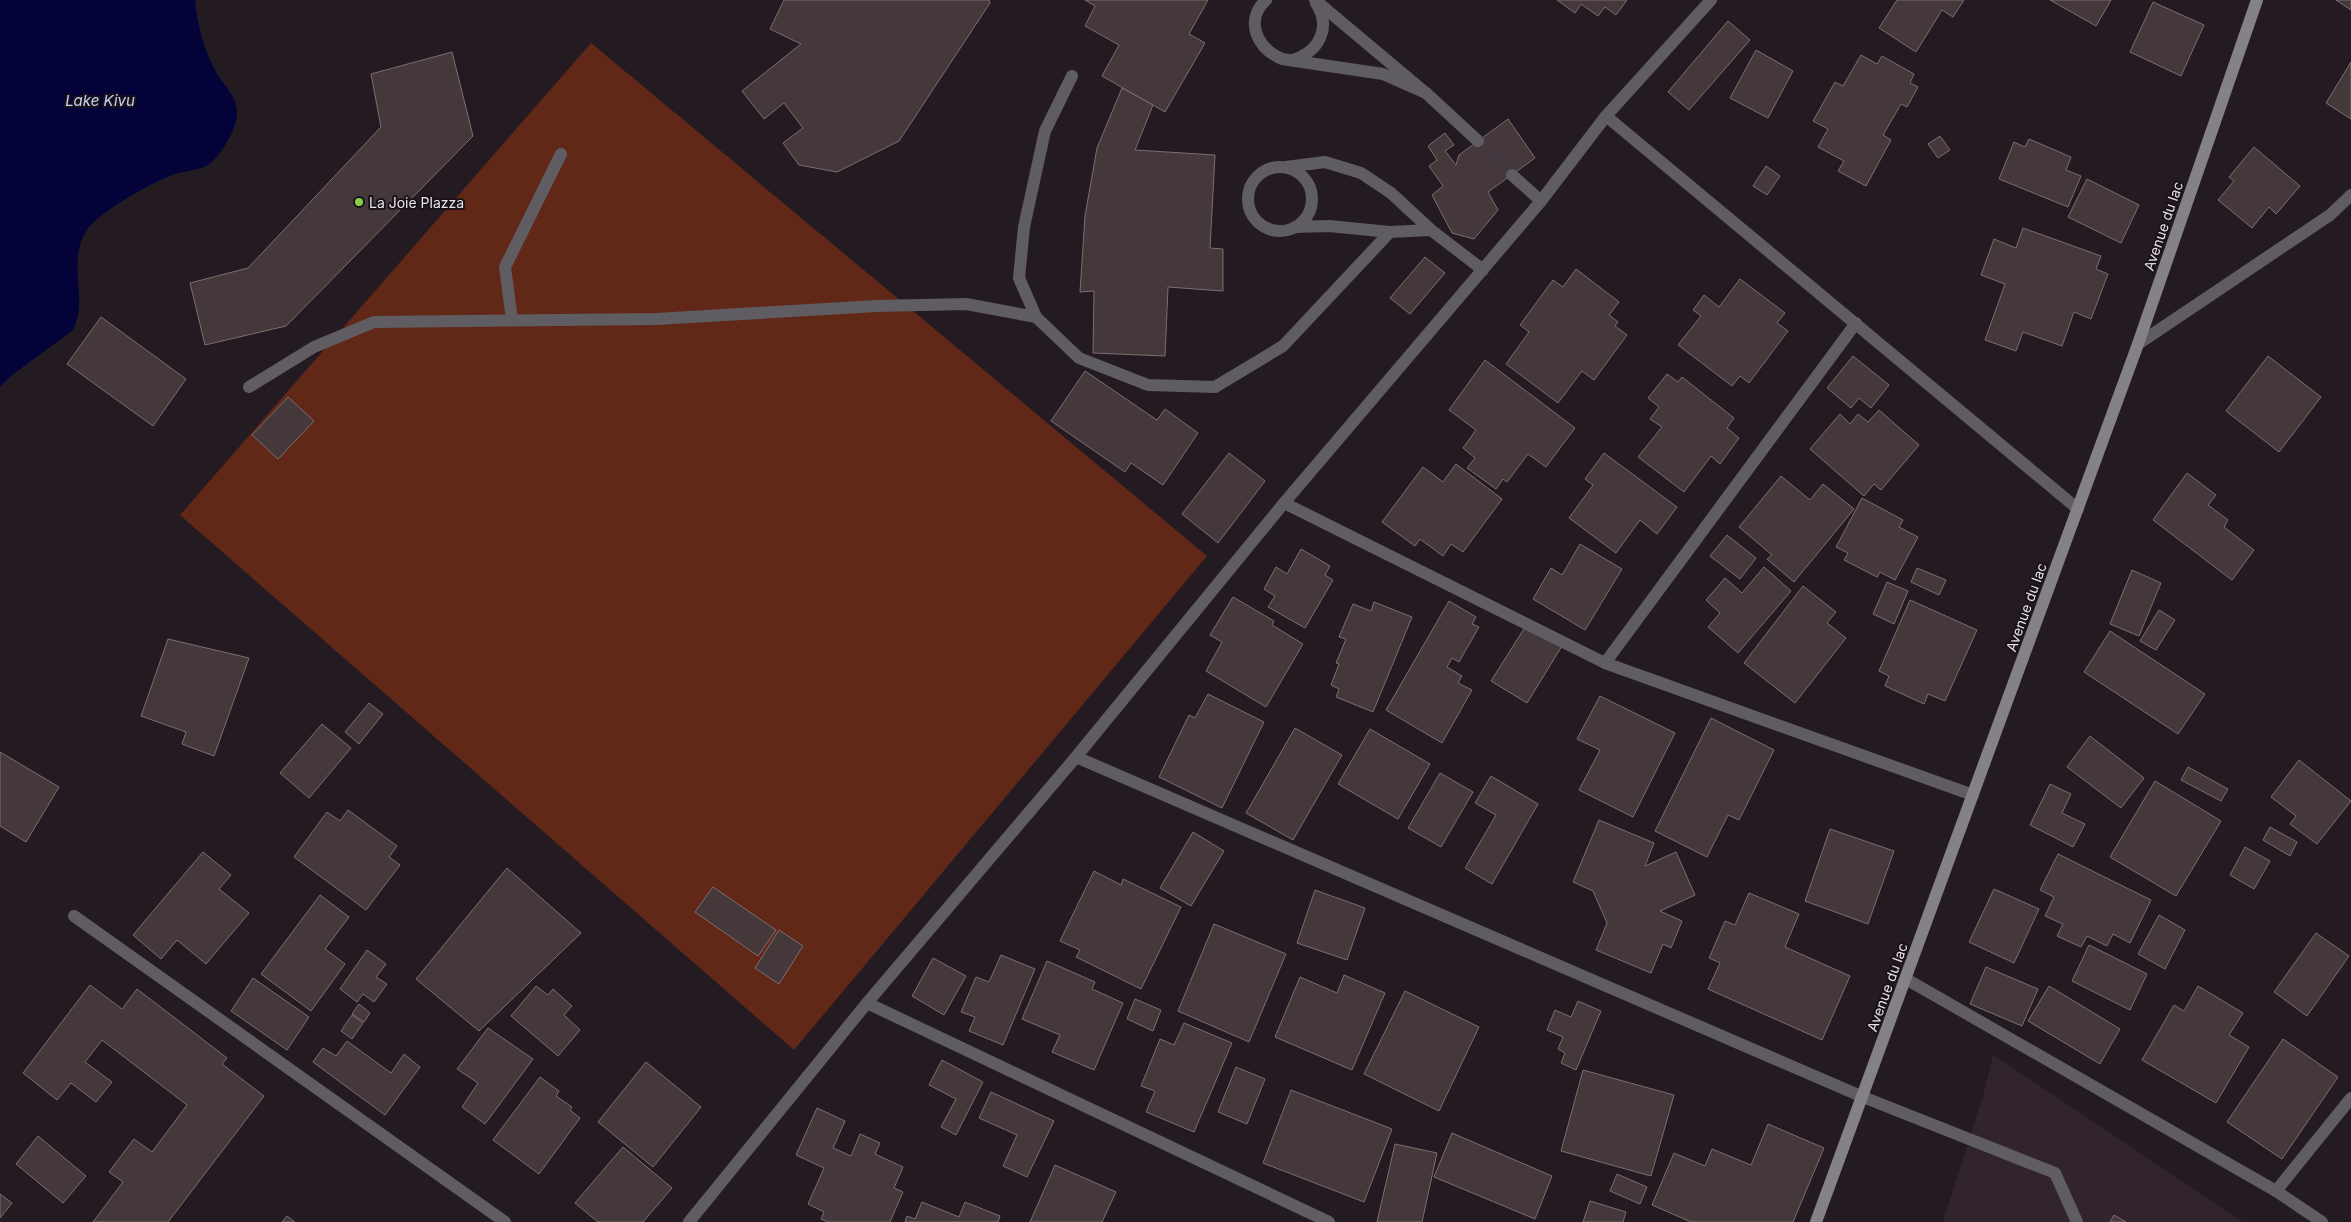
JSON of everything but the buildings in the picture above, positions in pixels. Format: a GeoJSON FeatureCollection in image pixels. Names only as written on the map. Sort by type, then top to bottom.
{"type":"FeatureCollection","features":[{"type":"Feature","properties":{"kind":"main road","name":"Avenue du lac"},"geometry":{"type":"LineString","coordinates":[[1816,1222],[2138,344],[2257,0]]}},
{"type":"Feature","properties":{"kind":"street"},"geometry":{"type":"LineString","coordinates":[[1266,0],[1256,15],[1255,27],[1258,38],[1264,48],[1272,54],[1282,59],[1383,74],[1426,93]]}},
{"type":"Feature","properties":{"kind":"street"},"geometry":{"type":"LineString","coordinates":[[1292,60],[1312,51],[1319,43],[1323,33],[1322,16],[1315,0]]}},
{"type":"Feature","properties":{"kind":"street"},"geometry":{"type":"LineString","coordinates":[[1315,0],[1426,93],[1478,141]]}},
{"type":"Feature","properties":{"kind":"street"},"geometry":{"type":"LineString","coordinates":[[689,1222],[867,1003],[1076,757],[1284,503],[1541,201],[1606,116],[1711,0]]}},
{"type":"Feature","properties":{"kind":"street"},"geometry":{"type":"LineString","coordinates":[[1072,76],[1045,131],[1024,227],[1019,278],[1036,317],[1080,358],[1088,362],[1148,385],[1215,387],[1283,346],[1390,232]]}},
{"type":"Feature","properties":{"kind":"street"},"geometry":{"type":"LineString","coordinates":[[1606,116],[2078,509]]}},
{"type":"Feature","properties":{"kind":"street"},"geometry":{"type":"LineString","coordinates":[[512,320],[505,267],[561,154]]}},
{"type":"Feature","properties":{"kind":"street"},"geometry":{"type":"LineString","coordinates":[[1431,230],[1390,232],[1329,226],[1295,227],[1280,231],[1265,227],[1256,220],[1248,200],[1250,189],[1263,172],[1273,168],[1325,162],[1362,173],[1391,193],[1431,230],[1483,270]]}},
{"type":"Feature","properties":{"kind":"street"},"geometry":{"type":"LineString","coordinates":[[1284,168],[1302,175],[1311,193],[1312,203],[1309,213],[1295,227]]}},
{"type":"Feature","properties":{"kind":"street"},"geometry":{"type":"LineString","coordinates":[[1512,175],[1541,201]]}},
{"type":"Feature","properties":{"kind":"street"},"geometry":{"type":"LineString","coordinates":[[2138,344],[2330,215],[2351,195]]}},
{"type":"Feature","properties":{"kind":"street"},"geometry":{"type":"LineString","coordinates":[[248,387],[314,347],[374,322],[656,319],[876,306],[966,304],[1036,317]]}},
{"type":"Feature","properties":{"kind":"street"},"geometry":{"type":"LineString","coordinates":[[1605,663],[1856,324]]}},
{"type":"Feature","properties":{"kind":"street"},"geometry":{"type":"LineString","coordinates":[[1284,503],[1605,663],[1973,795]]}},
{"type":"Feature","properties":{"kind":"street"},"geometry":{"type":"LineString","coordinates":[[1076,757],[1862,1097],[2055,1173],[2077,1222]]}},
{"type":"Feature","properties":{"kind":"street"},"geometry":{"type":"LineString","coordinates":[[74,916],[505,1222]]}},
{"type":"Feature","properties":{"kind":"street"},"geometry":{"type":"LineString","coordinates":[[1906,979],[2276,1191],[2322,1222]]}},
{"type":"Feature","properties":{"kind":"street"},"geometry":{"type":"LineString","coordinates":[[867,1003],[1329,1222]]}},
{"type":"Feature","properties":{"kind":"street"},"geometry":{"type":"LineString","coordinates":[[2276,1191],[2351,1098]]}},
{"type":"Feature","properties":{"kind":"shaded area"},"geometry":{"type":"Polygon","coordinates":[[[591,43],[1207,556],[794,1050],[180,515],[591,43]]]}},
{"type":"Feature","properties":{"kind":"shaded area"},"geometry":{"type":"Polygon","coordinates":[[[1993,1055],[2243,1222],[1943,1222],[1983,1096],[1993,1055]]]}},
{"type":"Feature","properties":{"kind":"water","name":"Lake Kivu"},"geometry":{"type":"Polygon","coordinates":[[[0,0],[195,0],[197,19],[205,46],[216,72],[232,96],[236,106],[237,118],[235,126],[222,150],[206,166],[175,174],[151,184],[115,206],[90,226],[82,239],[78,252],[79,306],[77,319],[72,331],[12,375],[0,387],[0,0]]]}},
{"type":"Feature","properties":{"kind":"tunnel"},"geometry":{"type":"LineString","coordinates":[[1478,141],[1512,175]]}},
{"type":"Feature","properties":{"kind":"place","name":"La Joie Plazza"},"geometry":{"type":"Point","coordinates":[359,202]}}]}
